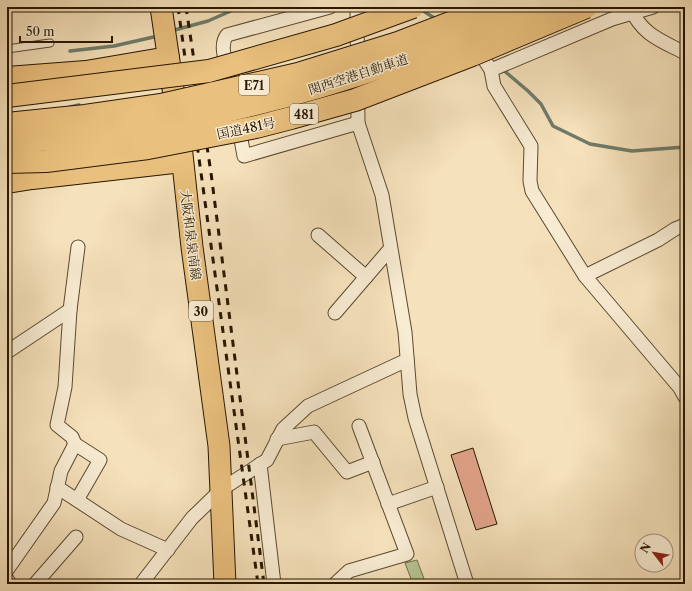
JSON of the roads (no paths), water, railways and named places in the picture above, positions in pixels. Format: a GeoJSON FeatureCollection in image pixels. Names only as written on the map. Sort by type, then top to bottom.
{"type":"FeatureCollection","features":[{"type":"Feature","properties":{"kind":"highway"},"geometry":{"type":"LineString","coordinates":[[7,96],[209,71],[336,35],[413,7]]}},
{"type":"Feature","properties":{"kind":"highway","name":"関西空港自動車道"},"geometry":{"type":"LineString","coordinates":[[7,124],[85,116],[161,105],[298,74],[398,43],[492,7]]}},
{"type":"Feature","properties":{"kind":"highway","name":"関西空港自動車道"},"geometry":{"type":"LineString","coordinates":[[7,142],[45,140],[142,128],[228,112],[340,81],[395,63],[537,7]]}},
{"type":"Feature","properties":{"kind":"highway","name":"国道481号"},"geometry":{"type":"LineString","coordinates":[[7,162],[46,161],[148,148],[256,127],[291,118],[355,100],[472,55],[586,7]]}},
{"type":"Feature","properties":{"kind":"highway"},"geometry":{"type":"LineString","coordinates":[[7,78],[86,72],[166,41]]}},
{"type":"Feature","properties":{"kind":"highway"},"geometry":{"type":"LineString","coordinates":[[7,182],[182,160]]}},
{"type":"Feature","properties":{"kind":"main road","name":"大阪和泉泉南線"},"geometry":{"type":"LineString","coordinates":[[161,7],[180,136],[219,446],[225,584]]}},
{"type":"Feature","properties":{"kind":"street"},"geometry":{"type":"LineString","coordinates":[[330,7],[227,35],[224,39],[223,44],[244,156],[358,123]]}},
{"type":"Feature","properties":{"kind":"street"},"geometry":{"type":"LineString","coordinates":[[357,7],[358,123],[382,195],[405,332],[410,394],[415,418],[467,584]]}},
{"type":"Feature","properties":{"kind":"street"},"geometry":{"type":"LineString","coordinates":[[450,7],[491,70],[494,86],[531,146],[530,181],[532,191],[585,276],[680,388],[685,397]]}},
{"type":"Feature","properties":{"kind":"street"},"geometry":{"type":"LineString","coordinates":[[491,70],[632,10],[653,7]]}},
{"type":"Feature","properties":{"kind":"street"},"geometry":{"type":"LineString","coordinates":[[632,10],[643,29],[654,37],[685,53]]}},
{"type":"Feature","properties":{"kind":"street"},"geometry":{"type":"LineString","coordinates":[[585,276],[685,225]]}},
{"type":"Feature","properties":{"kind":"street"},"geometry":{"type":"LineString","coordinates":[[318,234],[366,277]]}},
{"type":"Feature","properties":{"kind":"street"},"geometry":{"type":"LineString","coordinates":[[77,500],[100,460],[75,444],[72,437],[57,426],[65,387],[70,310],[78,247]]}},
{"type":"Feature","properties":{"kind":"street"},"geometry":{"type":"LineString","coordinates":[[335,313],[390,249]]}},
{"type":"Feature","properties":{"kind":"street"},"geometry":{"type":"LineString","coordinates":[[7,352],[70,310]]}},
{"type":"Feature","properties":{"kind":"street"},"geometry":{"type":"LineString","coordinates":[[141,584],[192,518],[222,489],[267,460],[283,429],[308,406],[407,360]]}},
{"type":"Feature","properties":{"kind":"street"},"geometry":{"type":"LineString","coordinates":[[335,584],[349,571],[407,554],[359,426]]}},
{"type":"Feature","properties":{"kind":"street"},"geometry":{"type":"LineString","coordinates":[[277,439],[314,432],[347,472],[373,462]]}},
{"type":"Feature","properties":{"kind":"street"},"geometry":{"type":"LineString","coordinates":[[7,570],[54,503],[61,471],[75,444]]}},
{"type":"Feature","properties":{"kind":"street"},"geometry":{"type":"LineString","coordinates":[[260,464],[274,584]]}},
{"type":"Feature","properties":{"kind":"street"},"geometry":{"type":"LineString","coordinates":[[57,487],[121,529],[168,550]]}},
{"type":"Feature","properties":{"kind":"street"},"geometry":{"type":"LineString","coordinates":[[388,504],[437,487]]}},
{"type":"Feature","properties":{"kind":"street"},"geometry":{"type":"LineString","coordinates":[[35,584],[76,537]]}},
{"type":"Feature","properties":{"kind":"street"},"geometry":{"type":"LineString","coordinates":[[7,579],[10,584]]}},
{"type":"Feature","properties":{"kind":"lane"},"geometry":{"type":"LineString","coordinates":[[7,49],[50,43]]}},
{"type":"Feature","properties":{"kind":"waterway"},"geometry":{"type":"LineString","coordinates":[[171,31],[208,21],[240,7]]}},
{"type":"Feature","properties":{"kind":"waterway"},"geometry":{"type":"LineString","coordinates":[[420,9],[436,19]]}},
{"type":"Feature","properties":{"kind":"waterway"},"geometry":{"type":"LineString","coordinates":[[70,51],[114,46],[158,36]]}},
{"type":"Feature","properties":{"kind":"waterway"},"geometry":{"type":"LineString","coordinates":[[502,69],[541,104],[553,126],[590,144],[632,151],[685,147]]}},
{"type":"Feature","properties":{"kind":"waterway"},"geometry":{"type":"LineString","coordinates":[[70,107],[79,105]]}},
{"type":"Feature","properties":{"kind":"railway"},"geometry":{"type":"LineString","coordinates":[[178,7],[258,584]]}},
{"type":"Feature","properties":{"kind":"railway"},"geometry":{"type":"LineString","coordinates":[[186,7],[211,173],[264,584]]}}]}
